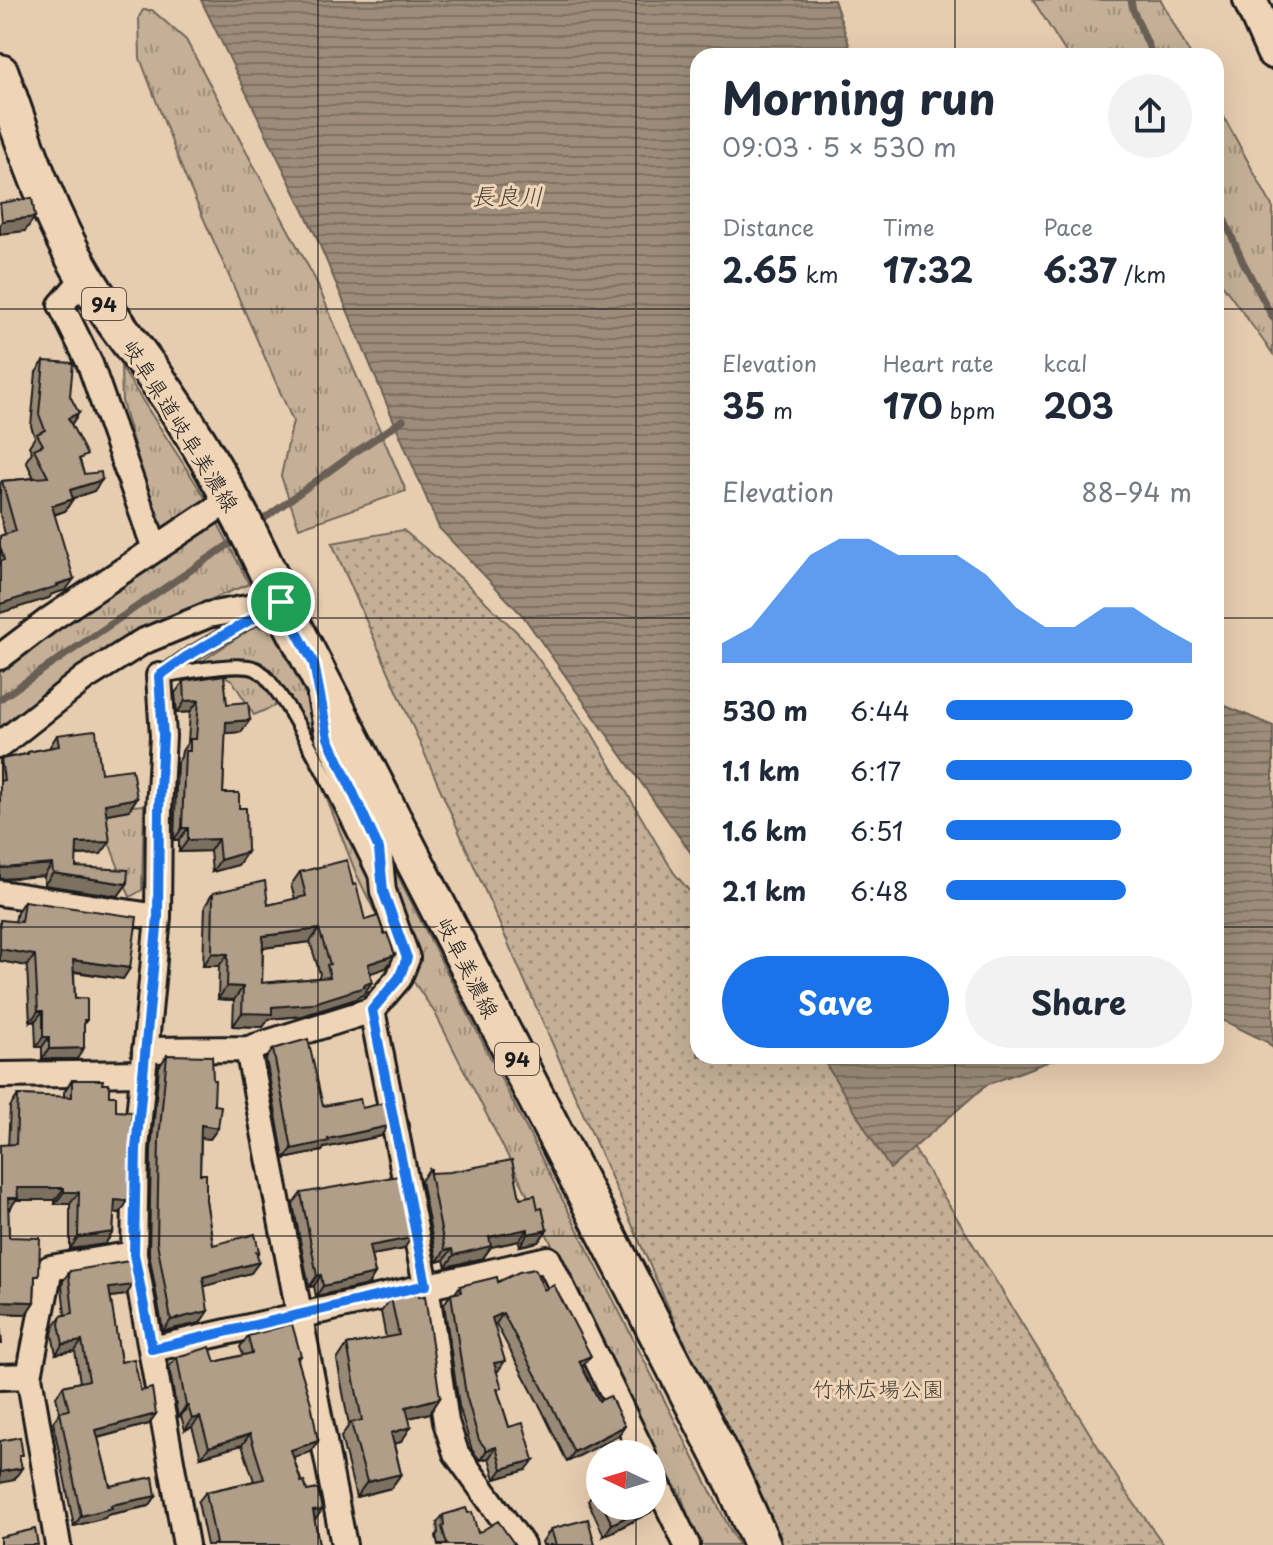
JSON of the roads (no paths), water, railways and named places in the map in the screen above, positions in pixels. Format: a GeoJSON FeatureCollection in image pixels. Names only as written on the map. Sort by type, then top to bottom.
{"type":"FeatureCollection","features":[{"type":"Feature","properties":{"kind":"main road"},"geometry":{"type":"LineString","coordinates":[[1250,0],[1273,52]]}},
{"type":"Feature","properties":{"kind":"main road","name":"岐阜県道岐阜美濃線"},"geometry":{"type":"LineString","coordinates":[[0,73],[29,158],[57,224],[85,277],[181,414],[236,508]]}},
{"type":"Feature","properties":{"kind":"main road","name":"岐阜美濃線"},"geometry":{"type":"LineString","coordinates":[[236,508],[726,1466],[762,1545]]}},
{"type":"Feature","properties":{"kind":"street"},"geometry":{"type":"LineString","coordinates":[[85,277],[61,305],[90,364],[155,549]]}},
{"type":"Feature","properties":{"kind":"street"},"geometry":{"type":"LineString","coordinates":[[0,657],[155,549],[236,508]]}},
{"type":"Feature","properties":{"kind":"street"},"geometry":{"type":"LineString","coordinates":[[0,745],[85,678],[142,642],[275,588]]}},
{"type":"Feature","properties":{"kind":"street"},"geometry":{"type":"LineString","coordinates":[[0,1075],[248,1049],[372,1010],[399,978],[407,958],[383,891],[379,849],[328,738],[314,664]]}},
{"type":"Feature","properties":{"kind":"street"},"geometry":{"type":"LineString","coordinates":[[159,676],[163,736],[158,917],[136,1149],[134,1254],[186,1545]]}},
{"type":"Feature","properties":{"kind":"street"},"geometry":{"type":"LineString","coordinates":[[0,893],[158,917]]}},
{"type":"Feature","properties":{"kind":"street"},"geometry":{"type":"LineString","coordinates":[[372,1010],[426,1285],[446,1422],[456,1453],[522,1545]]}},
{"type":"Feature","properties":{"kind":"street"},"geometry":{"type":"LineString","coordinates":[[248,1049],[344,1545]]}},
{"type":"Feature","properties":{"kind":"street"},"geometry":{"type":"LineString","coordinates":[[58,1545],[29,1376],[50,1268],[134,1254]]}},
{"type":"Feature","properties":{"kind":"street"},"geometry":{"type":"LineString","coordinates":[[152,1349],[548,1259],[636,1440]]}},
{"type":"Feature","properties":{"kind":"street"},"geometry":{"type":"LineString","coordinates":[[0,1377],[29,1376]]}},
{"type":"Feature","properties":{"kind":"street"},"geometry":{"type":"LineString","coordinates":[[666,1502],[687,1545]]}},
{"type":"Feature","properties":{"kind":"lane"},"geometry":{"type":"LineString","coordinates":[[159,676],[275,588]]}},
{"type":"Feature","properties":{"kind":"lane"},"geometry":{"type":"LineString","coordinates":[[159,676],[236,667],[253,668],[264,674],[294,717],[383,891]]}},
{"type":"Feature","properties":{"kind":"water","name":"長良川"},"geometry":{"type":"Polygon","coordinates":[[[201,0],[834,0],[850,48],[690,48],[690,852],[523,616],[439,528],[316,236],[201,0]]]}},
{"type":"Feature","properties":{"kind":"water"},"geometry":{"type":"Polygon","coordinates":[[[1224,705],[1273,726],[1273,1048],[1224,1021],[1224,705]]]}},
{"type":"Feature","properties":{"kind":"water"},"geometry":{"type":"Polygon","coordinates":[[[826,1064],[1042,1064],[986,1085],[890,1169],[826,1064]]]}},
{"type":"Feature","properties":{"kind":"waterway"},"geometry":{"type":"LineString","coordinates":[[1131,0],[1150,48]]}},
{"type":"Feature","properties":{"kind":"waterway"},"geometry":{"type":"LineString","coordinates":[[1224,219],[1273,318]]}},
{"type":"Feature","properties":{"kind":"waterway"},"geometry":{"type":"LineString","coordinates":[[257,524],[403,420]]}},
{"type":"Feature","properties":{"kind":"waterway"},"geometry":{"type":"LineString","coordinates":[[0,699],[240,537]]}},
{"type":"Feature","properties":{"kind":"park label","name":"竹林広場公園"},"geometry":{"type":"Point","coordinates":[878,1387]}}]}
